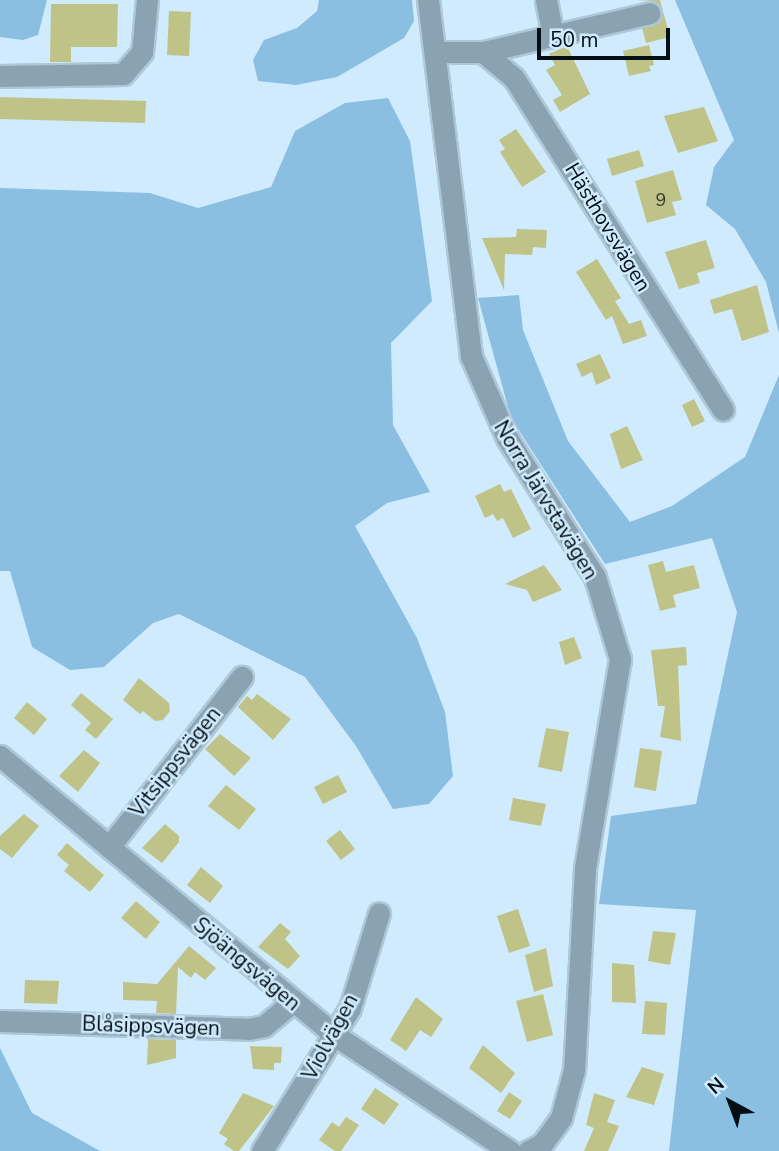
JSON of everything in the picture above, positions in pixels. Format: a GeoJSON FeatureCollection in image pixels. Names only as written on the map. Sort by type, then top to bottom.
{"type":"FeatureCollection","features":[{"type":"Feature","properties":{"kind":"street"},"geometry":{"type":"LineString","coordinates":[[0,76],[122,74],[142,52],[147,0]]}},
{"type":"Feature","properties":{"kind":"street","name":"Norra Järvstavägen"},"geometry":{"type":"LineString","coordinates":[[428,0],[471,356],[507,438],[595,577],[620,659],[585,869],[574,1070],[561,1118],[542,1144],[528,1151]]}},
{"type":"Feature","properties":{"kind":"street"},"geometry":{"type":"LineString","coordinates":[[546,0],[553,36]]}},
{"type":"Feature","properties":{"kind":"street"},"geometry":{"type":"LineString","coordinates":[[435,52],[483,52],[650,13]]}},
{"type":"Feature","properties":{"kind":"street","name":"Hästhovsvägen"},"geometry":{"type":"LineString","coordinates":[[483,52],[527,96],[723,410]]}},
{"type":"Feature","properties":{"kind":"street","name":"Vitsippsvägen"},"geometry":{"type":"LineString","coordinates":[[108,847],[242,677]]}},
{"type":"Feature","properties":{"kind":"street","name":"Sjöängsvägen"},"geometry":{"type":"LineString","coordinates":[[0,756],[336,1036],[510,1151]]}},
{"type":"Feature","properties":{"kind":"street","name":"Violvägen"},"geometry":{"type":"LineString","coordinates":[[262,1151],[336,1036],[350,1008],[379,913]]}},
{"type":"Feature","properties":{"kind":"street","name":"Blåsippsvägen"},"geometry":{"type":"LineString","coordinates":[[0,1021],[249,1029],[264,1026],[293,1002]]}},
{"type":"Feature","properties":{"kind":"shaded area"},"geometry":{"type":"Polygon","coordinates":[[[0,0],[47,0],[38,35],[23,40],[0,37],[0,0]]]}},
{"type":"Feature","properties":{"kind":"shaded area"},"geometry":{"type":"Polygon","coordinates":[[[319,0],[412,0],[414,21],[404,38],[337,77],[296,85],[258,81],[253,60],[264,40],[297,28],[317,11],[319,0]]]}},
{"type":"Feature","properties":{"kind":"shaded area"},"geometry":{"type":"Polygon","coordinates":[[[675,0],[779,0],[779,333],[766,282],[735,229],[706,205],[714,167],[734,140],[675,0]]]}},
{"type":"Feature","properties":{"kind":"shaded area"},"geometry":{"type":"Polygon","coordinates":[[[388,98],[410,141],[432,301],[391,343],[393,425],[430,492],[387,503],[355,526],[417,638],[445,712],[453,776],[429,804],[393,809],[356,746],[305,677],[179,614],[153,623],[104,667],[70,670],[32,647],[10,571],[0,571],[0,188],[150,193],[198,208],[271,187],[295,131],[345,103],[388,98]]]}},
{"type":"Feature","properties":{"kind":"shaded area"},"geometry":{"type":"Polygon","coordinates":[[[519,295],[523,330],[568,441],[630,522],[672,506],[745,457],[779,375],[779,1151],[669,1151],[696,910],[599,904],[611,816],[696,804],[737,612],[712,538],[605,564],[511,418],[478,298],[519,295]]]}},
{"type":"Feature","properties":{"kind":"shaded area"},"geometry":{"type":"Polygon","coordinates":[[[0,1048],[32,1113],[100,1151],[0,1151],[0,1048]]]}},
{"type":"Feature","properties":{"kind":"building"},"geometry":{"type":"Polygon","coordinates":[[[637,0],[660,0],[663,11],[654,1],[637,0]]]}},
{"type":"Feature","properties":{"kind":"building"},"geometry":{"type":"Polygon","coordinates":[[[51,4],[118,4],[117,47],[71,47],[71,62],[50,62],[51,4]]]}},
{"type":"Feature","properties":{"kind":"building"},"geometry":{"type":"Polygon","coordinates":[[[169,11],[191,12],[189,56],[167,55],[169,11]]]}},
{"type":"Feature","properties":{"kind":"building"},"geometry":{"type":"Polygon","coordinates":[[[663,11],[670,37],[646,43],[642,28],[658,23],[663,11]]]}},
{"type":"Feature","properties":{"kind":"building"},"geometry":{"type":"Polygon","coordinates":[[[649,45],[654,65],[649,66],[651,71],[629,76],[623,51],[649,45]]]}},
{"type":"Feature","properties":{"kind":"building"},"geometry":{"type":"Polygon","coordinates":[[[567,46],[590,94],[560,112],[553,100],[562,95],[546,70],[555,65],[549,54],[567,46]]]}},
{"type":"Feature","properties":{"kind":"building"},"geometry":{"type":"Polygon","coordinates":[[[0,97],[146,101],[145,123],[0,119],[0,97]]]}},
{"type":"Feature","properties":{"kind":"building"},"geometry":{"type":"Polygon","coordinates":[[[704,107],[718,141],[678,153],[664,116],[704,107]]]}},
{"type":"Feature","properties":{"kind":"building"},"geometry":{"type":"Polygon","coordinates":[[[516,129],[546,172],[522,187],[500,152],[505,149],[499,140],[516,129]]]}},
{"type":"Feature","properties":{"kind":"building"},"geometry":{"type":"Polygon","coordinates":[[[639,150],[644,166],[612,176],[607,159],[639,150]]]}},
{"type":"Feature","properties":{"kind":"building"},"geometry":{"type":"Polygon","coordinates":[[[673,170],[682,200],[672,202],[676,215],[647,223],[635,181],[673,170]]]}},
{"type":"Feature","properties":{"kind":"building"},"geometry":{"type":"Polygon","coordinates":[[[517,229],[547,230],[546,248],[533,247],[532,255],[505,254],[504,290],[482,238],[516,237],[517,229]]]}},
{"type":"Feature","properties":{"kind":"building"},"geometry":{"type":"Polygon","coordinates":[[[706,240],[715,268],[697,273],[700,283],[679,289],[665,252],[706,240]]]}},
{"type":"Feature","properties":{"kind":"building"},"geometry":{"type":"Polygon","coordinates":[[[597,259],[621,298],[615,301],[629,324],[641,320],[647,336],[623,344],[612,316],[606,320],[576,272],[597,259]]]}},
{"type":"Feature","properties":{"kind":"building"},"geometry":{"type":"Polygon","coordinates":[[[757,285],[769,332],[742,341],[732,309],[714,314],[710,300],[757,285]]]}},
{"type":"Feature","properties":{"kind":"building"},"geometry":{"type":"Polygon","coordinates":[[[600,354],[611,378],[596,385],[592,372],[582,377],[576,364],[600,354]]]}},
{"type":"Feature","properties":{"kind":"building"},"geometry":{"type":"Polygon","coordinates":[[[694,399],[705,421],[692,427],[682,405],[694,399]]]}},
{"type":"Feature","properties":{"kind":"building"},"geometry":{"type":"Polygon","coordinates":[[[627,426],[643,460],[621,469],[610,434],[627,426]]]}},
{"type":"Feature","properties":{"kind":"building"},"geometry":{"type":"Polygon","coordinates":[[[500,484],[504,492],[511,489],[531,529],[513,538],[503,518],[497,521],[493,514],[485,518],[475,496],[500,484]]]}},
{"type":"Feature","properties":{"kind":"building"},"geometry":{"type":"Polygon","coordinates":[[[663,561],[666,572],[694,565],[700,588],[673,595],[676,607],[660,611],[648,565],[663,561]]]}},
{"type":"Feature","properties":{"kind":"building"},"geometry":{"type":"Polygon","coordinates":[[[544,565],[562,590],[533,602],[527,590],[505,584],[544,565]]]}},
{"type":"Feature","properties":{"kind":"building"},"geometry":{"type":"Polygon","coordinates":[[[574,637],[582,658],[565,665],[559,642],[574,637]]]}},
{"type":"Feature","properties":{"kind":"building"},"geometry":{"type":"Polygon","coordinates":[[[686,647],[687,665],[678,666],[681,741],[660,737],[665,706],[658,706],[651,650],[686,647]]]}},
{"type":"Feature","properties":{"kind":"building"},"geometry":{"type":"Polygon","coordinates":[[[139,678],[169,703],[170,711],[163,720],[155,721],[143,711],[140,714],[123,700],[139,678]]]}},
{"type":"Feature","properties":{"kind":"building"},"geometry":{"type":"Polygon","coordinates":[[[81,693],[113,719],[96,739],[85,730],[91,723],[71,705],[81,693]]]}},
{"type":"Feature","properties":{"kind":"building"},"geometry":{"type":"Polygon","coordinates":[[[257,694],[291,719],[273,740],[238,707],[247,696],[252,700],[257,694]]]}},
{"type":"Feature","properties":{"kind":"building"},"geometry":{"type":"Polygon","coordinates":[[[27,702],[47,719],[34,735],[14,718],[27,702]]]}},
{"type":"Feature","properties":{"kind":"building"},"geometry":{"type":"Polygon","coordinates":[[[546,728],[569,732],[562,772],[538,767],[546,728]]]}},
{"type":"Feature","properties":{"kind":"building"},"geometry":{"type":"Polygon","coordinates":[[[220,734],[251,758],[234,776],[205,749],[220,734]]]}},
{"type":"Feature","properties":{"kind":"building"},"geometry":{"type":"Polygon","coordinates":[[[640,748],[662,751],[656,791],[634,787],[640,748]]]}},
{"type":"Feature","properties":{"kind":"building"},"geometry":{"type":"Polygon","coordinates":[[[84,750],[100,763],[78,792],[59,776],[84,750]]]}},
{"type":"Feature","properties":{"kind":"building"},"geometry":{"type":"Polygon","coordinates":[[[338,775],[347,792],[323,804],[314,787],[338,775]]]}},
{"type":"Feature","properties":{"kind":"building"},"geometry":{"type":"Polygon","coordinates":[[[226,785],[256,809],[239,830],[208,806],[226,785]]]}},
{"type":"Feature","properties":{"kind":"building"},"geometry":{"type":"Polygon","coordinates":[[[513,798],[546,804],[541,826],[509,820],[513,798]]]}},
{"type":"Feature","properties":{"kind":"building"},"geometry":{"type":"Polygon","coordinates":[[[24,814],[39,826],[12,858],[0,849],[0,836],[24,814]]]}},
{"type":"Feature","properties":{"kind":"building"},"geometry":{"type":"Polygon","coordinates":[[[165,824],[179,836],[179,842],[162,863],[142,848],[165,824]]]}},
{"type":"Feature","properties":{"kind":"building"},"geometry":{"type":"Polygon","coordinates":[[[340,830],[355,849],[341,860],[326,841],[340,830]]]}},
{"type":"Feature","properties":{"kind":"building"},"geometry":{"type":"Polygon","coordinates":[[[67,843],[104,875],[90,892],[64,871],[69,865],[57,855],[67,843]]]}},
{"type":"Feature","properties":{"kind":"building"},"geometry":{"type":"Polygon","coordinates":[[[201,867],[223,886],[210,903],[187,885],[201,867]]]}},
{"type":"Feature","properties":{"kind":"building"},"geometry":{"type":"Polygon","coordinates":[[[136,901],[160,922],[146,939],[121,918],[136,901]]]}},
{"type":"Feature","properties":{"kind":"building"},"geometry":{"type":"Polygon","coordinates":[[[518,909],[530,946],[509,953],[497,916],[518,909]]]}},
{"type":"Feature","properties":{"kind":"building"},"geometry":{"type":"Polygon","coordinates":[[[280,923],[291,932],[285,939],[300,956],[288,969],[258,947],[280,923]]]}},
{"type":"Feature","properties":{"kind":"building"},"geometry":{"type":"Polygon","coordinates":[[[653,931],[676,933],[670,965],[648,961],[653,931]]]}},
{"type":"Feature","properties":{"kind":"building"},"geometry":{"type":"Polygon","coordinates":[[[189,946],[216,968],[205,980],[195,972],[191,978],[178,967],[176,1014],[156,1013],[157,1001],[123,1000],[123,982],[157,984],[189,946]]]}},
{"type":"Feature","properties":{"kind":"building"},"geometry":{"type":"Polygon","coordinates":[[[546,948],[553,986],[534,992],[525,955],[546,948]]]}},
{"type":"Feature","properties":{"kind":"building"},"geometry":{"type":"Polygon","coordinates":[[[612,963],[634,965],[636,1003],[612,1002],[612,963]]]}},
{"type":"Feature","properties":{"kind":"building"},"geometry":{"type":"Polygon","coordinates":[[[25,980],[59,981],[57,1004],[24,1003],[25,980]]]}},
{"type":"Feature","properties":{"kind":"building"},"geometry":{"type":"Polygon","coordinates":[[[543,994],[553,1035],[527,1042],[516,1001],[543,994]]]}},
{"type":"Feature","properties":{"kind":"building"},"geometry":{"type":"Polygon","coordinates":[[[416,997],[443,1019],[431,1037],[420,1030],[406,1051],[390,1040],[416,997]]]}},
{"type":"Feature","properties":{"kind":"building"},"geometry":{"type":"Polygon","coordinates":[[[645,1001],[667,1003],[665,1035],[642,1034],[645,1001]]]}},
{"type":"Feature","properties":{"kind":"building"},"geometry":{"type":"Polygon","coordinates":[[[148,1039],[176,1040],[176,1058],[147,1065],[148,1039]]]}},
{"type":"Feature","properties":{"kind":"building"},"geometry":{"type":"Polygon","coordinates":[[[483,1045],[515,1073],[501,1093],[469,1068],[483,1045]]]}},
{"type":"Feature","properties":{"kind":"building"},"geometry":{"type":"Polygon","coordinates":[[[250,1046],[282,1047],[281,1063],[274,1063],[274,1070],[253,1069],[250,1046]]]}},
{"type":"Feature","properties":{"kind":"building"},"geometry":{"type":"Polygon","coordinates":[[[642,1067],[664,1074],[654,1105],[626,1097],[642,1067]]]}},
{"type":"Feature","properties":{"kind":"building"},"geometry":{"type":"Polygon","coordinates":[[[375,1088],[399,1104],[384,1125],[361,1109],[375,1088]]]}},
{"type":"Feature","properties":{"kind":"building"},"geometry":{"type":"Polygon","coordinates":[[[509,1092],[522,1101],[510,1119],[497,1111],[509,1092]]]}},
{"type":"Feature","properties":{"kind":"building"},"geometry":{"type":"Polygon","coordinates":[[[243,1093],[274,1106],[239,1151],[234,1151],[224,1144],[228,1139],[219,1133],[243,1093]]]}},
{"type":"Feature","properties":{"kind":"building"},"geometry":{"type":"Polygon","coordinates":[[[594,1093],[615,1100],[607,1122],[619,1126],[608,1151],[584,1151],[594,1128],[586,1125],[594,1093]]]}},
{"type":"Feature","properties":{"kind":"building"},"geometry":{"type":"Polygon","coordinates":[[[346,1117],[359,1125],[341,1151],[335,1151],[319,1140],[332,1122],[339,1127],[346,1117]]]}}]}
